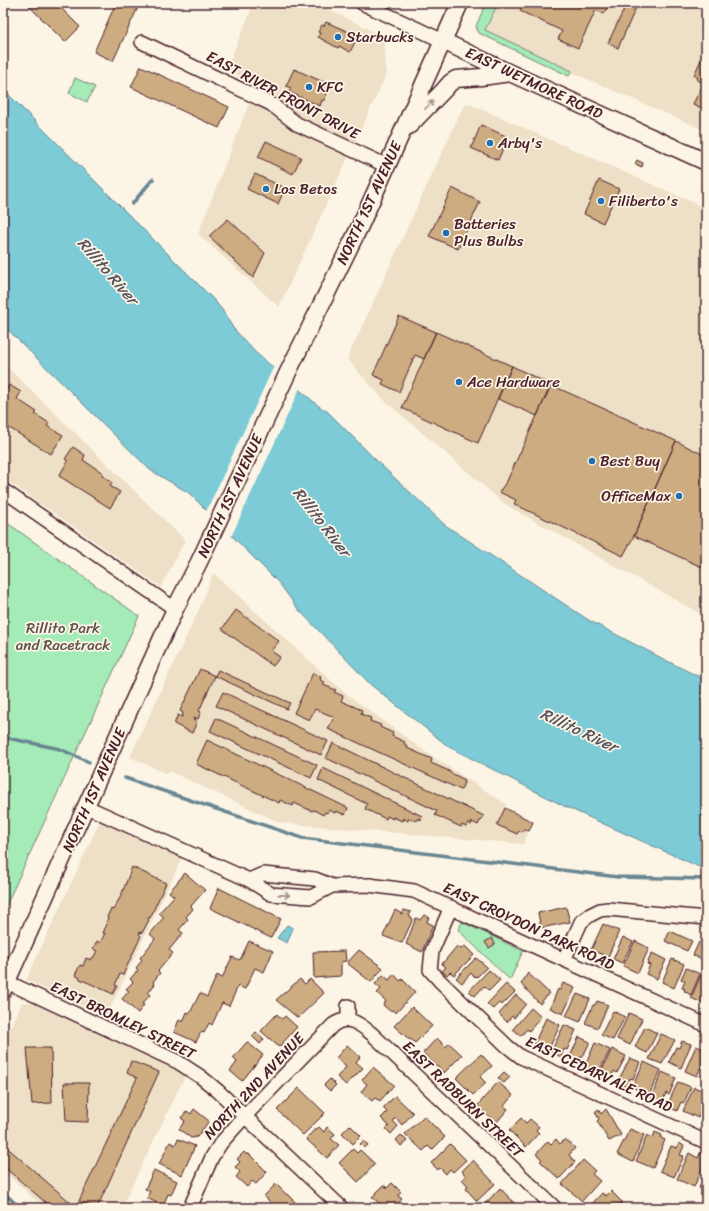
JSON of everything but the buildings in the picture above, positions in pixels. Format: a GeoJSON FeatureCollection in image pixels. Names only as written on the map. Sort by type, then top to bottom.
{"type":"FeatureCollection","features":[{"type":"Feature","properties":{"kind":"main road","name":"NORTH 1ST AVENUE"},"geometry":{"type":"LineString","coordinates":[[5,986],[175,609],[290,368],[360,226],[460,3]]}},
{"type":"Feature","properties":{"kind":"main road","name":"EAST WETMORE ROAD"},"geometry":{"type":"LineString","coordinates":[[443,41],[706,162]]}},
{"type":"Feature","properties":{"kind":"main road"},"geometry":{"type":"LineString","coordinates":[[402,133],[450,83],[456,79],[510,73]]}},
{"type":"Feature","properties":{"kind":"street","name":"EAST WETMORE ROAD"},"geometry":{"type":"LineString","coordinates":[[362,3],[443,41]]}},
{"type":"Feature","properties":{"kind":"street","name":"EAST RIVER FRONT DRIVE"},"geometry":{"type":"LineString","coordinates":[[142,42],[271,104],[297,124],[387,166]]}},
{"type":"Feature","properties":{"kind":"street"},"geometry":{"type":"LineString","coordinates":[[3,490],[175,609]]}},
{"type":"Feature","properties":{"kind":"street","name":"EAST CROYDON PARK ROAD"},"geometry":{"type":"LineString","coordinates":[[87,807],[248,880],[272,894],[311,897],[332,886]]}},
{"type":"Feature","properties":{"kind":"street","name":"EAST CROYDON PARK ROAD"},"geometry":{"type":"LineString","coordinates":[[248,880],[263,874],[315,879],[332,886],[369,885],[414,891],[706,1025]]}},
{"type":"Feature","properties":{"kind":"street","name":"EAST CEDARVALE ROAD"},"geometry":{"type":"LineString","coordinates":[[451,907],[432,951],[430,970],[507,1046],[521,1057],[706,1142]]}},
{"type":"Feature","properties":{"kind":"street"},"geometry":{"type":"LineString","coordinates":[[564,960],[582,922],[590,915],[600,910],[608,909],[706,918]]}},
{"type":"Feature","properties":{"kind":"street","name":"EAST BROMLEY STREET"},"geometry":{"type":"LineString","coordinates":[[5,986],[178,1062],[201,1077],[245,1116],[342,1208]]}},
{"type":"Feature","properties":{"kind":"street"},"geometry":{"type":"LineString","coordinates":[[346,1020],[348,1006]]}},
{"type":"Feature","properties":{"kind":"street","name":"NORTH 2ND AVENUE"},"geometry":{"type":"LineString","coordinates":[[190,1208],[212,1157],[221,1143],[333,1025],[339,1021],[346,1020]]}},
{"type":"Feature","properties":{"kind":"street","name":"EAST RADBURN STREET"},"geometry":{"type":"LineString","coordinates":[[346,1020],[361,1025],[372,1034],[555,1208]]}},
{"type":"Feature","properties":{"kind":"shaded area"},"geometry":{"type":"Polygon","coordinates":[[[254,3],[315,3],[383,36],[385,48],[386,75],[279,307],[198,234],[256,85],[256,83],[226,70],[254,3]]]}},
{"type":"Feature","properties":{"kind":"shaded area"},"geometry":{"type":"Polygon","coordinates":[[[487,3],[706,3],[706,131],[475,30],[487,3]]]}},
{"type":"Feature","properties":{"kind":"shaded area"},"geometry":{"type":"Polygon","coordinates":[[[467,103],[706,208],[706,617],[506,505],[384,400],[347,359],[462,109],[467,103]]]}},
{"type":"Feature","properties":{"kind":"shaded area"},"geometry":{"type":"Polygon","coordinates":[[[3,363],[185,540],[161,587],[3,478],[3,363]]]}},
{"type":"Feature","properties":{"kind":"shaded area"},"geometry":{"type":"Polygon","coordinates":[[[213,573],[344,692],[427,753],[506,804],[505,808],[533,822],[523,844],[281,823],[169,771],[167,774],[130,757],[201,605],[213,573]]]}},
{"type":"Feature","properties":{"kind":"shaded area"},"geometry":{"type":"Polygon","coordinates":[[[100,821],[182,858],[106,1017],[26,980],[100,821]]]}},
{"type":"Feature","properties":{"kind":"shaded area"},"geometry":{"type":"Polygon","coordinates":[[[22,1002],[32,1003],[186,1074],[121,1208],[45,1208],[3,1171],[3,1044],[22,1002]]]}},
{"type":"Feature","properties":{"kind":"green space"},"geometry":{"type":"Polygon","coordinates":[[[486,3],[498,3],[485,30],[572,71],[569,76],[479,33],[476,26],[486,3]]]}},
{"type":"Feature","properties":{"kind":"green space"},"geometry":{"type":"Polygon","coordinates":[[[75,78],[95,87],[87,102],[69,93],[75,78]]]}},
{"type":"Feature","properties":{"kind":"green space","name":"Rillito Park and Racetrack"},"geometry":{"type":"Polygon","coordinates":[[[3,520],[139,616],[3,912],[3,520]]]}},
{"type":"Feature","properties":{"kind":"green space"},"geometry":{"type":"Polygon","coordinates":[[[462,922],[523,951],[510,980],[458,930],[462,922]]]}},
{"type":"Feature","properties":{"kind":"water","name":"Rillito River"},"geometry":{"type":"Polygon","coordinates":[[[3,89],[214,300],[223,311],[233,328],[256,353],[320,407],[327,411],[382,466],[445,525],[590,621],[706,680],[706,870],[564,806],[449,747],[371,685],[298,609],[279,583],[189,493],[150,470],[3,325],[3,89]]]}},
{"type":"Feature","properties":{"kind":"water"},"geometry":{"type":"Polygon","coordinates":[[[287,925],[293,928],[287,943],[277,938],[287,925]]]}},
{"type":"Feature","properties":{"kind":"pier"},"geometry":{"type":"Polygon","coordinates":[[[274,366],[300,388],[231,537],[206,512],[274,366]]]}},
{"type":"Feature","properties":{"kind":"waterway"},"geometry":{"type":"LineString","coordinates":[[132,204],[153,179]]}},
{"type":"Feature","properties":{"kind":"waterway"},"geometry":{"type":"LineString","coordinates":[[3,737],[60,749],[89,762]]}},
{"type":"Feature","properties":{"kind":"waterway"},"geometry":{"type":"LineString","coordinates":[[125,778],[302,838],[618,877],[706,879]]}},
{"type":"Feature","properties":{"kind":"waterway"},"geometry":{"type":"LineString","coordinates":[[3,1192],[20,1208]]}},
{"type":"Feature","properties":{"kind":"place","name":"Starbucks"},"geometry":{"type":"Point","coordinates":[338,37]}},
{"type":"Feature","properties":{"kind":"place","name":"KFC"},"geometry":{"type":"Point","coordinates":[309,87]}},
{"type":"Feature","properties":{"kind":"place","name":"Arby's"},"geometry":{"type":"Point","coordinates":[490,143]}},
{"type":"Feature","properties":{"kind":"place","name":"Los Betos"},"geometry":{"type":"Point","coordinates":[266,189]}},
{"type":"Feature","properties":{"kind":"place","name":"Filiberto's"},"geometry":{"type":"Point","coordinates":[601,201]}},
{"type":"Feature","properties":{"kind":"place","name":"Batteries Plus Bulbs"},"geometry":{"type":"Point","coordinates":[446,233]}},
{"type":"Feature","properties":{"kind":"place","name":"Ace Hardware"},"geometry":{"type":"Point","coordinates":[459,382]}},
{"type":"Feature","properties":{"kind":"place","name":"Best Buy"},"geometry":{"type":"Point","coordinates":[592,461]}},
{"type":"Feature","properties":{"kind":"place","name":"OfficeMax"},"geometry":{"type":"Point","coordinates":[679,496]}}]}
